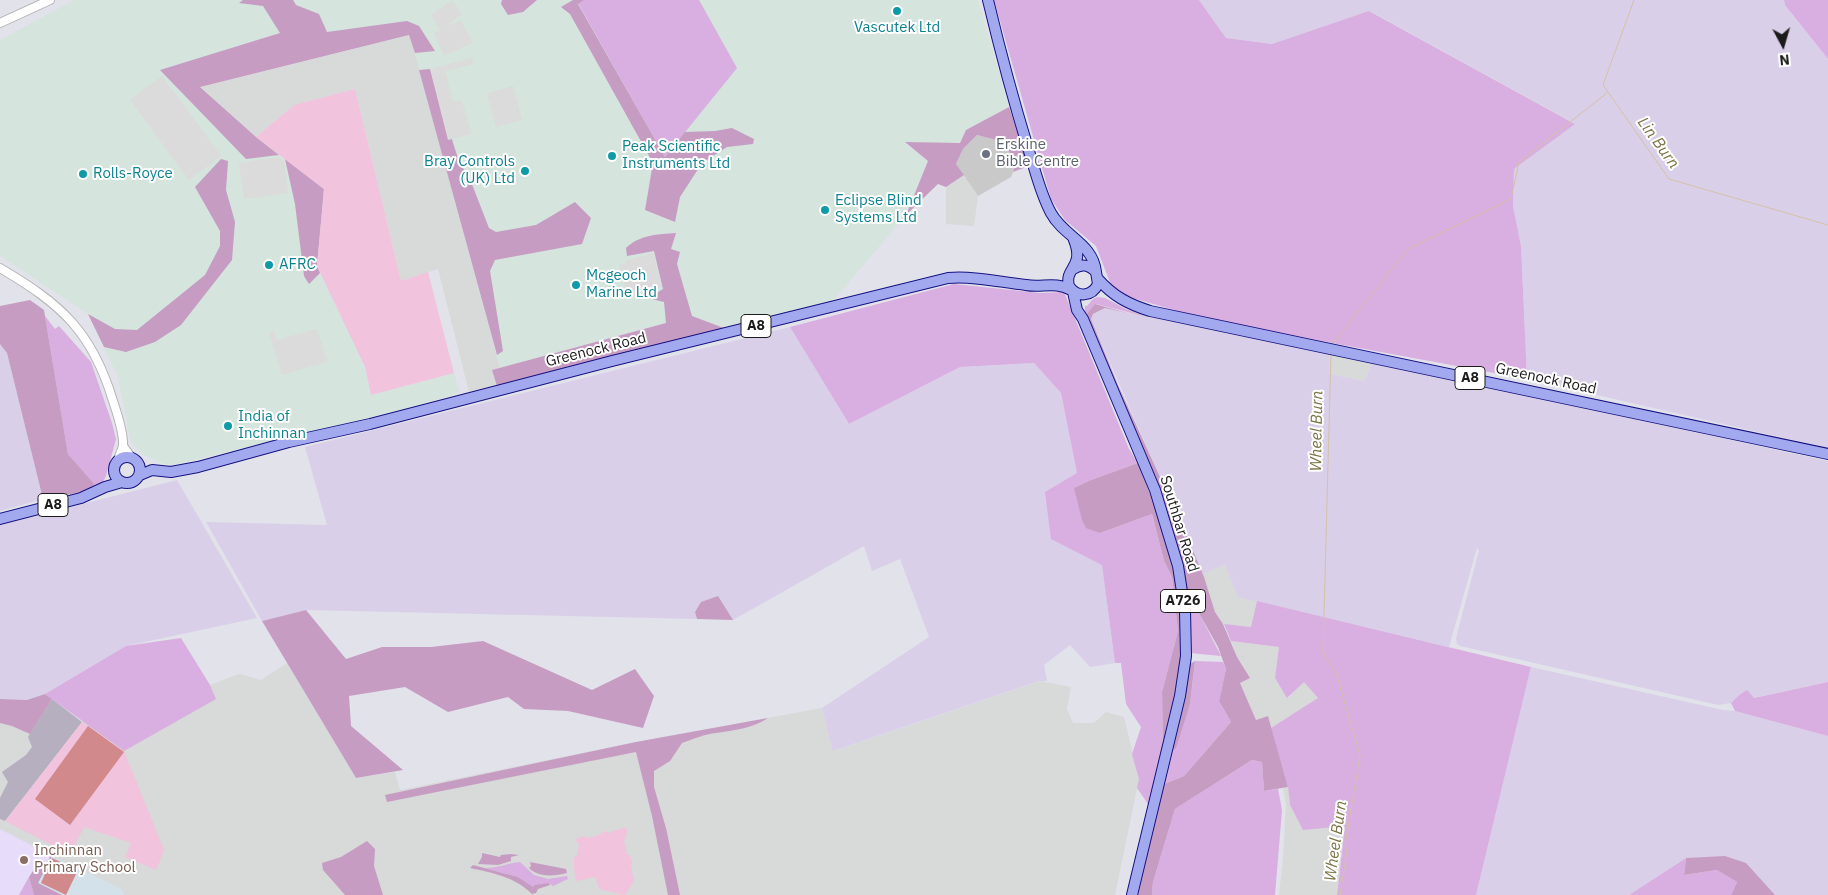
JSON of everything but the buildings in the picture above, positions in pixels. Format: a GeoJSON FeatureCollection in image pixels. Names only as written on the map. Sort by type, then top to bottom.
{"type":"FeatureCollection","features":[{"type":"Feature","properties":{"kind":"main road"},"geometry":{"type":"LineString","coordinates":[[988,0],[1015,105],[1046,201],[1057,222],[1074,240],[1086,247],[1095,263],[1098,284],[1084,304],[1083,319]]}},
{"type":"Feature","properties":{"kind":"main road"},"geometry":{"type":"LineString","coordinates":[[1074,240],[1079,254],[1078,261],[1068,279],[1072,291],[1082,295],[1092,292]]}},
{"type":"Feature","properties":{"kind":"main road"},"geometry":{"type":"LineString","coordinates":[[1072,270],[1078,266],[1088,266],[1097,276]]}},
{"type":"Feature","properties":{"kind":"main road","name":"Greenock Road"},"geometry":{"type":"LineString","coordinates":[[1049,284],[1072,270]]}},
{"type":"Feature","properties":{"kind":"main road","name":"Greenock Road"},"geometry":{"type":"LineString","coordinates":[[1097,276],[1114,295]]}},
{"type":"Feature","properties":{"kind":"main road","name":"Greenock Road"},"geometry":{"type":"LineString","coordinates":[[135,460],[152,470],[171,472],[198,468],[289,442],[370,424],[612,361],[948,278],[978,278],[1035,286],[1060,284],[1072,291]]}},
{"type":"Feature","properties":{"kind":"main road","name":"Southbar Road"},"geometry":{"type":"LineString","coordinates":[[1072,291],[1077,310],[1083,319],[1155,490],[1178,566],[1185,611],[1186,656],[1180,696],[1132,895]]}},
{"type":"Feature","properties":{"kind":"main road","name":"Greenock Road"},"geometry":{"type":"LineString","coordinates":[[1092,292],[1104,292],[1114,295],[1134,306],[1150,311],[1828,454]]}},
{"type":"Feature","properties":{"kind":"main road"},"geometry":{"type":"LineString","coordinates":[[105,487],[114,473],[118,460],[124,457],[135,460],[140,467],[140,475]]}},
{"type":"Feature","properties":{"kind":"main road","name":"Greenock Road"},"geometry":{"type":"LineString","coordinates":[[140,475],[152,470]]}},
{"type":"Feature","properties":{"kind":"main road"},"geometry":{"type":"LineString","coordinates":[[114,473],[116,478],[122,482]]}},
{"type":"Feature","properties":{"kind":"main road","name":"A8"},"geometry":{"type":"LineString","coordinates":[[0,519],[81,498],[105,487],[122,482],[132,482],[140,475]]}},
{"type":"Feature","properties":{"kind":"street"},"geometry":{"type":"LineString","coordinates":[[0,23],[50,0]]}},
{"type":"Feature","properties":{"kind":"street"},"geometry":{"type":"LineString","coordinates":[[0,268],[34,288],[51,301],[85,338],[105,376],[119,419],[123,446],[118,460]]}},
{"type":"Feature","properties":{"kind":"street"},"geometry":{"type":"LineString","coordinates":[[123,446],[135,460]]}},
{"type":"Feature","properties":{"kind":"shaded area"},"geometry":{"type":"Polygon","coordinates":[[[74,0],[978,0],[1009,107],[966,130],[960,143],[905,143],[928,161],[906,215],[833,301],[724,328],[692,316],[500,368],[410,35],[200,86],[256,137],[324,189],[371,395],[454,373],[460,393],[382,415],[169,466],[142,454],[131,442],[118,377],[88,314],[0,256],[0,40],[74,0]]]}},
{"type":"Feature","properties":{"kind":"shaded area"},"geometry":{"type":"Polygon","coordinates":[[[243,0],[293,0],[296,5],[319,14],[327,32],[407,21],[419,26],[435,51],[415,53],[409,35],[200,87],[279,155],[246,159],[160,70],[280,33],[263,6],[239,3],[243,0]]]}},
{"type":"Feature","properties":{"kind":"shaded area"},"geometry":{"type":"Polygon","coordinates":[[[452,0],[462,14],[445,27],[461,20],[472,43],[444,56],[434,33],[440,30],[431,15],[452,0]]]}},
{"type":"Feature","properties":{"kind":"shaded area"},"geometry":{"type":"Polygon","coordinates":[[[502,0],[537,0],[523,12],[508,15],[501,4],[502,0]]]}},
{"type":"Feature","properties":{"kind":"shaded area"},"geometry":{"type":"Polygon","coordinates":[[[573,0],[584,0],[578,4],[665,157],[685,132],[715,131],[732,128],[754,139],[753,144],[727,147],[702,163],[680,197],[675,222],[645,210],[653,163],[570,14],[561,7],[573,0]]]}},
{"type":"Feature","properties":{"kind":"shaded area"},"geometry":{"type":"Polygon","coordinates":[[[584,0],[699,0],[737,68],[665,157],[578,3],[584,0]]]}},
{"type":"Feature","properties":{"kind":"shaded area"},"geometry":{"type":"Polygon","coordinates":[[[994,0],[1199,0],[1226,38],[1272,44],[1369,11],[1575,124],[1514,169],[1513,206],[1521,246],[1527,379],[1188,314],[1129,297],[1111,285],[1096,246],[1065,220],[1051,199],[994,0]]]}},
{"type":"Feature","properties":{"kind":"shaded area"},"geometry":{"type":"Polygon","coordinates":[[[1199,0],[1784,0],[1785,5],[1828,59],[1828,448],[1527,379],[1521,246],[1513,206],[1514,169],[1574,123],[1370,11],[1272,44],[1226,38],[1199,0]]]}},
{"type":"Feature","properties":{"kind":"shaded area"},"geometry":{"type":"Polygon","coordinates":[[[1784,0],[1828,0],[1828,59],[1785,5],[1784,0]]]}},
{"type":"Feature","properties":{"kind":"shaded area"},"geometry":{"type":"Polygon","coordinates":[[[410,35],[500,368],[492,370],[497,386],[469,392],[438,269],[401,281],[355,89],[294,105],[256,137],[200,87],[410,35]]]}},
{"type":"Feature","properties":{"kind":"shaded area"},"geometry":{"type":"Polygon","coordinates":[[[472,58],[473,64],[445,71],[453,102],[462,100],[471,134],[448,140],[430,69],[472,58]]]}},
{"type":"Feature","properties":{"kind":"shaded area"},"geometry":{"type":"Polygon","coordinates":[[[430,69],[460,165],[468,174],[489,228],[496,232],[536,225],[575,202],[591,218],[582,244],[495,260],[490,271],[503,351],[497,355],[419,70],[430,69]]]}},
{"type":"Feature","properties":{"kind":"shaded area"},"geometry":{"type":"Polygon","coordinates":[[[162,76],[221,156],[189,180],[130,100],[162,76]]]}},
{"type":"Feature","properties":{"kind":"shaded area"},"geometry":{"type":"Polygon","coordinates":[[[513,86],[522,120],[496,127],[487,93],[513,86]]]}},
{"type":"Feature","properties":{"kind":"shaded area"},"geometry":{"type":"Polygon","coordinates":[[[355,89],[401,281],[428,272],[454,373],[371,395],[365,367],[317,266],[324,189],[256,137],[294,105],[355,89]]]}},
{"type":"Feature","properties":{"kind":"shaded area"},"geometry":{"type":"Polygon","coordinates":[[[1009,107],[1029,166],[1013,172],[1016,165],[1004,142],[977,135],[963,149],[956,164],[964,175],[946,187],[938,184],[906,215],[928,161],[905,142],[960,143],[966,130],[1009,107]]]}},
{"type":"Feature","properties":{"kind":"shaded area"},"geometry":{"type":"Polygon","coordinates":[[[977,135],[1004,142],[1016,165],[1011,177],[978,196],[956,164],[963,149],[977,135]]]}},
{"type":"Feature","properties":{"kind":"shaded area"},"geometry":{"type":"Polygon","coordinates":[[[279,157],[284,161],[288,193],[244,199],[239,163],[279,157]]]}},
{"type":"Feature","properties":{"kind":"shaded area"},"geometry":{"type":"Polygon","coordinates":[[[221,159],[228,161],[226,190],[235,222],[232,260],[181,325],[155,342],[126,352],[104,347],[88,314],[115,329],[137,330],[205,275],[220,246],[220,231],[195,187],[221,159]]]}},
{"type":"Feature","properties":{"kind":"shaded area"},"geometry":{"type":"Polygon","coordinates":[[[285,159],[324,189],[317,266],[320,273],[309,284],[304,276],[295,204],[285,159]]]}},
{"type":"Feature","properties":{"kind":"shaded area"},"geometry":{"type":"Polygon","coordinates":[[[964,175],[978,196],[974,226],[946,224],[946,187],[964,175]]]}},
{"type":"Feature","properties":{"kind":"shaded area"},"geometry":{"type":"Polygon","coordinates":[[[676,233],[671,249],[680,252],[677,264],[692,316],[724,328],[497,386],[492,370],[666,323],[664,302],[648,298],[663,289],[654,251],[627,256],[626,248],[643,238],[676,233]]]}},
{"type":"Feature","properties":{"kind":"shaded area"},"geometry":{"type":"Polygon","coordinates":[[[653,253],[662,287],[627,296],[619,265],[625,264],[625,261],[653,253]]]}},
{"type":"Feature","properties":{"kind":"shaded area"},"geometry":{"type":"Polygon","coordinates":[[[954,284],[1040,293],[1064,292],[1129,449],[1138,463],[1074,488],[1100,533],[1152,514],[1164,561],[1172,577],[1178,631],[1162,692],[1163,749],[1148,804],[1137,788],[1139,779],[1132,754],[1141,727],[1126,704],[1121,663],[1115,663],[1102,565],[1051,539],[1045,492],[1077,473],[1061,393],[1034,363],[960,367],[849,424],[790,327],[954,284]]]}},
{"type":"Feature","properties":{"kind":"shaded area"},"geometry":{"type":"Polygon","coordinates":[[[1098,297],[1105,298],[1147,317],[1096,304],[1085,316],[1085,306],[1098,297]]]}},
{"type":"Feature","properties":{"kind":"shaded area"},"geometry":{"type":"Polygon","coordinates":[[[30,300],[44,310],[68,454],[94,484],[89,491],[43,499],[7,353],[0,344],[0,306],[30,300]]]}},
{"type":"Feature","properties":{"kind":"shaded area"},"geometry":{"type":"Polygon","coordinates":[[[1095,304],[1127,313],[1105,308],[1093,314],[1091,319],[1118,385],[1186,534],[1204,577],[1215,612],[1223,624],[1237,657],[1250,678],[1240,683],[1256,720],[1268,716],[1288,787],[1264,791],[1262,762],[1252,760],[1175,809],[1153,882],[1152,895],[1138,895],[1162,785],[1184,776],[1231,722],[1219,701],[1226,669],[1218,647],[1195,606],[1185,597],[1175,544],[1085,316],[1095,304]]]}},
{"type":"Feature","properties":{"kind":"shaded area"},"geometry":{"type":"Polygon","coordinates":[[[1105,308],[1329,353],[1329,374],[1365,381],[1372,362],[1828,461],[1828,682],[1753,698],[1738,696],[1731,703],[1718,705],[1460,646],[1457,644],[1456,638],[1479,550],[1477,548],[1449,647],[1238,597],[1225,565],[1202,574],[1091,319],[1093,314],[1105,308]]]}},
{"type":"Feature","properties":{"kind":"shaded area"},"geometry":{"type":"Polygon","coordinates":[[[45,316],[55,329],[59,326],[91,362],[112,423],[116,439],[106,476],[102,484],[89,491],[93,484],[68,454],[45,316]]]}},
{"type":"Feature","properties":{"kind":"shaded area"},"geometry":{"type":"Polygon","coordinates":[[[790,327],[849,424],[960,367],[1034,363],[1061,393],[1077,473],[1102,564],[1115,663],[1090,667],[1070,645],[1044,665],[1047,681],[1039,681],[833,751],[822,708],[929,637],[900,559],[872,571],[864,546],[733,620],[717,597],[695,612],[697,619],[306,610],[262,621],[206,522],[327,525],[305,447],[790,327]]]}},
{"type":"Feature","properties":{"kind":"shaded area"},"geometry":{"type":"Polygon","coordinates":[[[317,329],[327,362],[282,375],[269,333],[274,331],[277,340],[317,329]]]}},
{"type":"Feature","properties":{"kind":"shaded area"},"geometry":{"type":"Polygon","coordinates":[[[0,344],[7,353],[43,499],[0,511],[0,344]]]}},
{"type":"Feature","properties":{"kind":"shaded area"},"geometry":{"type":"Polygon","coordinates":[[[1329,353],[1372,362],[1365,381],[1328,374],[1329,353]]]}},
{"type":"Feature","properties":{"kind":"shaded area"},"geometry":{"type":"Polygon","coordinates":[[[1138,463],[1164,535],[1174,571],[1180,609],[1181,644],[1178,680],[1163,749],[1162,692],[1178,631],[1172,577],[1164,561],[1152,514],[1100,533],[1086,528],[1082,520],[1074,488],[1138,463]]]}},
{"type":"Feature","properties":{"kind":"shaded area"},"geometry":{"type":"Polygon","coordinates":[[[177,480],[257,618],[126,646],[45,694],[27,700],[0,699],[0,525],[177,480]]]}},
{"type":"Feature","properties":{"kind":"shaded area"},"geometry":{"type":"Polygon","coordinates":[[[1225,565],[1238,596],[1257,601],[1251,627],[1223,624],[1215,612],[1202,574],[1225,565]]]}},
{"type":"Feature","properties":{"kind":"shaded area"},"geometry":{"type":"Polygon","coordinates":[[[718,596],[733,620],[697,619],[695,612],[701,602],[718,596]]]}},
{"type":"Feature","properties":{"kind":"shaded area"},"geometry":{"type":"Polygon","coordinates":[[[1185,597],[1195,605],[1221,656],[1190,653],[1185,597]]]}},
{"type":"Feature","properties":{"kind":"shaded area"},"geometry":{"type":"Polygon","coordinates":[[[1257,601],[1531,667],[1476,895],[1337,895],[1345,826],[1303,830],[1290,805],[1288,787],[1271,728],[1318,698],[1304,682],[1287,698],[1275,678],[1279,647],[1231,641],[1224,624],[1251,627],[1257,601]]]}},
{"type":"Feature","properties":{"kind":"shaded area"},"geometry":{"type":"Polygon","coordinates":[[[306,610],[346,659],[382,647],[431,647],[483,641],[592,690],[635,669],[654,696],[643,728],[568,711],[524,709],[508,697],[448,712],[405,687],[349,696],[351,726],[403,770],[356,778],[262,621],[306,610]]]}},
{"type":"Feature","properties":{"kind":"shaded area"},"geometry":{"type":"Polygon","coordinates":[[[181,638],[210,685],[216,699],[124,751],[45,694],[126,646],[181,638]]]}},
{"type":"Feature","properties":{"kind":"shaded area"},"geometry":{"type":"Polygon","coordinates":[[[1231,641],[1279,647],[1275,678],[1288,698],[1304,681],[1318,699],[1271,728],[1268,716],[1256,720],[1240,682],[1250,678],[1237,657],[1231,641]]]}},
{"type":"Feature","properties":{"kind":"shaded area"},"geometry":{"type":"Polygon","coordinates":[[[1195,661],[1223,662],[1226,669],[1219,701],[1231,722],[1184,776],[1162,785],[1170,752],[1190,704],[1195,661]]]}},
{"type":"Feature","properties":{"kind":"shaded area"},"geometry":{"type":"Polygon","coordinates":[[[1195,661],[1190,704],[1176,748],[1170,752],[1190,664],[1195,661]]]}},
{"type":"Feature","properties":{"kind":"shaded area"},"geometry":{"type":"Polygon","coordinates":[[[287,663],[356,778],[395,772],[400,790],[636,742],[822,708],[834,751],[1040,681],[1071,687],[1067,709],[1073,723],[1094,723],[1106,712],[1124,717],[1139,779],[1115,895],[0,895],[0,699],[27,700],[45,694],[82,722],[215,699],[210,685],[239,674],[261,680],[287,663]]]}},
{"type":"Feature","properties":{"kind":"shaded area"},"geometry":{"type":"Polygon","coordinates":[[[1531,667],[1723,710],[1735,711],[1828,736],[1828,895],[1775,895],[1686,858],[1629,895],[1476,895],[1531,667]]]}},
{"type":"Feature","properties":{"kind":"shaded area"},"geometry":{"type":"Polygon","coordinates":[[[1828,682],[1828,736],[1735,711],[1731,703],[1747,690],[1754,698],[1828,682]]]}},
{"type":"Feature","properties":{"kind":"shaded area"},"geometry":{"type":"Polygon","coordinates":[[[45,694],[52,699],[30,734],[0,723],[0,699],[27,700],[45,694]]]}},
{"type":"Feature","properties":{"kind":"shaded area"},"geometry":{"type":"Polygon","coordinates":[[[52,699],[82,722],[5,821],[0,819],[0,798],[8,782],[2,772],[26,755],[32,747],[28,737],[52,699]]]}},
{"type":"Feature","properties":{"kind":"shaded area"},"geometry":{"type":"Polygon","coordinates":[[[768,718],[749,727],[708,734],[682,743],[670,761],[654,771],[654,787],[666,828],[680,895],[668,895],[652,816],[636,752],[387,802],[385,795],[636,742],[768,718]]]}},
{"type":"Feature","properties":{"kind":"shaded area"},"geometry":{"type":"Polygon","coordinates":[[[82,722],[124,751],[164,850],[156,870],[125,857],[131,843],[84,827],[70,854],[5,821],[82,722]]]}},
{"type":"Feature","properties":{"kind":"shaded area"},"geometry":{"type":"Polygon","coordinates":[[[88,726],[124,752],[70,825],[35,799],[88,726]]]}},
{"type":"Feature","properties":{"kind":"shaded area"},"geometry":{"type":"Polygon","coordinates":[[[1252,760],[1262,762],[1264,791],[1278,789],[1282,810],[1275,895],[1152,895],[1153,882],[1175,809],[1252,760]]]}},
{"type":"Feature","properties":{"kind":"shaded area"},"geometry":{"type":"Polygon","coordinates":[[[1288,787],[1290,805],[1303,829],[1345,826],[1337,895],[1279,895],[1286,804],[1283,788],[1288,787]]]}},
{"type":"Feature","properties":{"kind":"shaded area"},"geometry":{"type":"Polygon","coordinates":[[[623,828],[627,829],[624,840],[627,855],[630,855],[632,862],[634,881],[625,895],[599,889],[595,877],[576,881],[574,858],[577,855],[579,844],[576,841],[577,838],[585,836],[587,838],[623,828]]]}},
{"type":"Feature","properties":{"kind":"shaded area","name":"Inchinnan Primary School"},"geometry":{"type":"Polygon","coordinates":[[[0,829],[51,855],[44,868],[36,865],[19,895],[0,895],[0,829]]]}},
{"type":"Feature","properties":{"kind":"shaded area"},"geometry":{"type":"Polygon","coordinates":[[[367,841],[375,849],[374,866],[383,895],[345,895],[323,870],[322,863],[341,857],[367,841]]]}},
{"type":"Feature","properties":{"kind":"shaded area"},"geometry":{"type":"Polygon","coordinates":[[[482,853],[500,857],[501,855],[519,855],[511,857],[511,861],[498,865],[478,864],[482,853]]]}},
{"type":"Feature","properties":{"kind":"shaded area"},"geometry":{"type":"Polygon","coordinates":[[[51,855],[38,883],[62,895],[34,895],[29,877],[37,865],[44,868],[51,855]]]}},
{"type":"Feature","properties":{"kind":"shaded area"},"geometry":{"type":"Polygon","coordinates":[[[52,856],[120,888],[124,895],[62,895],[38,883],[52,856]]]}},
{"type":"Feature","properties":{"kind":"shaded area"},"geometry":{"type":"Polygon","coordinates":[[[1725,856],[1746,863],[1775,895],[1731,895],[1737,882],[1717,870],[1684,875],[1686,858],[1725,856]]]}},
{"type":"Feature","properties":{"kind":"shaded area"},"geometry":{"type":"Polygon","coordinates":[[[52,858],[78,870],[66,895],[41,883],[52,858]]]}},
{"type":"Feature","properties":{"kind":"shaded area"},"geometry":{"type":"Polygon","coordinates":[[[1686,858],[1684,875],[1717,870],[1737,882],[1731,895],[1629,895],[1686,858]]]}},
{"type":"Feature","properties":{"kind":"shaded area"},"geometry":{"type":"Polygon","coordinates":[[[520,862],[534,875],[548,879],[567,876],[568,879],[553,886],[549,883],[534,888],[518,877],[485,868],[520,862]]]}},
{"type":"Feature","properties":{"kind":"shaded area"},"geometry":{"type":"Polygon","coordinates":[[[530,862],[566,869],[567,873],[542,875],[529,868],[531,866],[530,862]]]}},
{"type":"Feature","properties":{"kind":"shaded area"},"geometry":{"type":"Polygon","coordinates":[[[473,865],[518,877],[533,887],[549,883],[550,885],[538,889],[536,893],[532,894],[511,880],[470,868],[473,865]]]}},
{"type":"Feature","properties":{"kind":"shaded area"},"geometry":{"type":"Polygon","coordinates":[[[29,877],[34,895],[19,895],[29,877]]]}},
{"type":"Feature","properties":{"kind":"waterway","name":"Lin Burn"},"geometry":{"type":"LineString","coordinates":[[1634,0],[1603,85],[1669,179],[1828,225]]}},
{"type":"Feature","properties":{"kind":"waterway","name":"Wheel Burn"},"geometry":{"type":"LineString","coordinates":[[1333,344],[1408,249],[1511,199],[1519,162],[1607,93]]}},
{"type":"Feature","properties":{"kind":"waterway","name":"Wheel Burn"},"geometry":{"type":"LineString","coordinates":[[1331,353],[1323,652],[1336,673],[1360,755],[1345,846],[1347,851],[1340,895]]}},
{"type":"Feature","properties":{"kind":"place","name":"Vascutek Ltd"},"geometry":{"type":"Point","coordinates":[897,11]}},
{"type":"Feature","properties":{"kind":"place","name":"Erskine Bible Centre"},"geometry":{"type":"Point","coordinates":[986,154]}},
{"type":"Feature","properties":{"kind":"place","name":"Peak Scientific Instruments Ltd"},"geometry":{"type":"Point","coordinates":[612,156]}},
{"type":"Feature","properties":{"kind":"place","name":"Bray Controls (UK) Ltd"},"geometry":{"type":"Point","coordinates":[525,171]}},
{"type":"Feature","properties":{"kind":"place","name":"Rolls-Royce"},"geometry":{"type":"Point","coordinates":[83,174]}},
{"type":"Feature","properties":{"kind":"place","name":"Eclipse Blind Systems Ltd"},"geometry":{"type":"Point","coordinates":[825,210]}},
{"type":"Feature","properties":{"kind":"place","name":"AFRC"},"geometry":{"type":"Point","coordinates":[269,265]}},
{"type":"Feature","properties":{"kind":"place","name":"Mcgeoch Marine Ltd"},"geometry":{"type":"Point","coordinates":[576,285]}},
{"type":"Feature","properties":{"kind":"place","name":"India of Inchinnan"},"geometry":{"type":"Point","coordinates":[228,426]}},
{"type":"Feature","properties":{"kind":"place","name":"Inchinnan Primary School"},"geometry":{"type":"Point","coordinates":[24,860]}}]}
